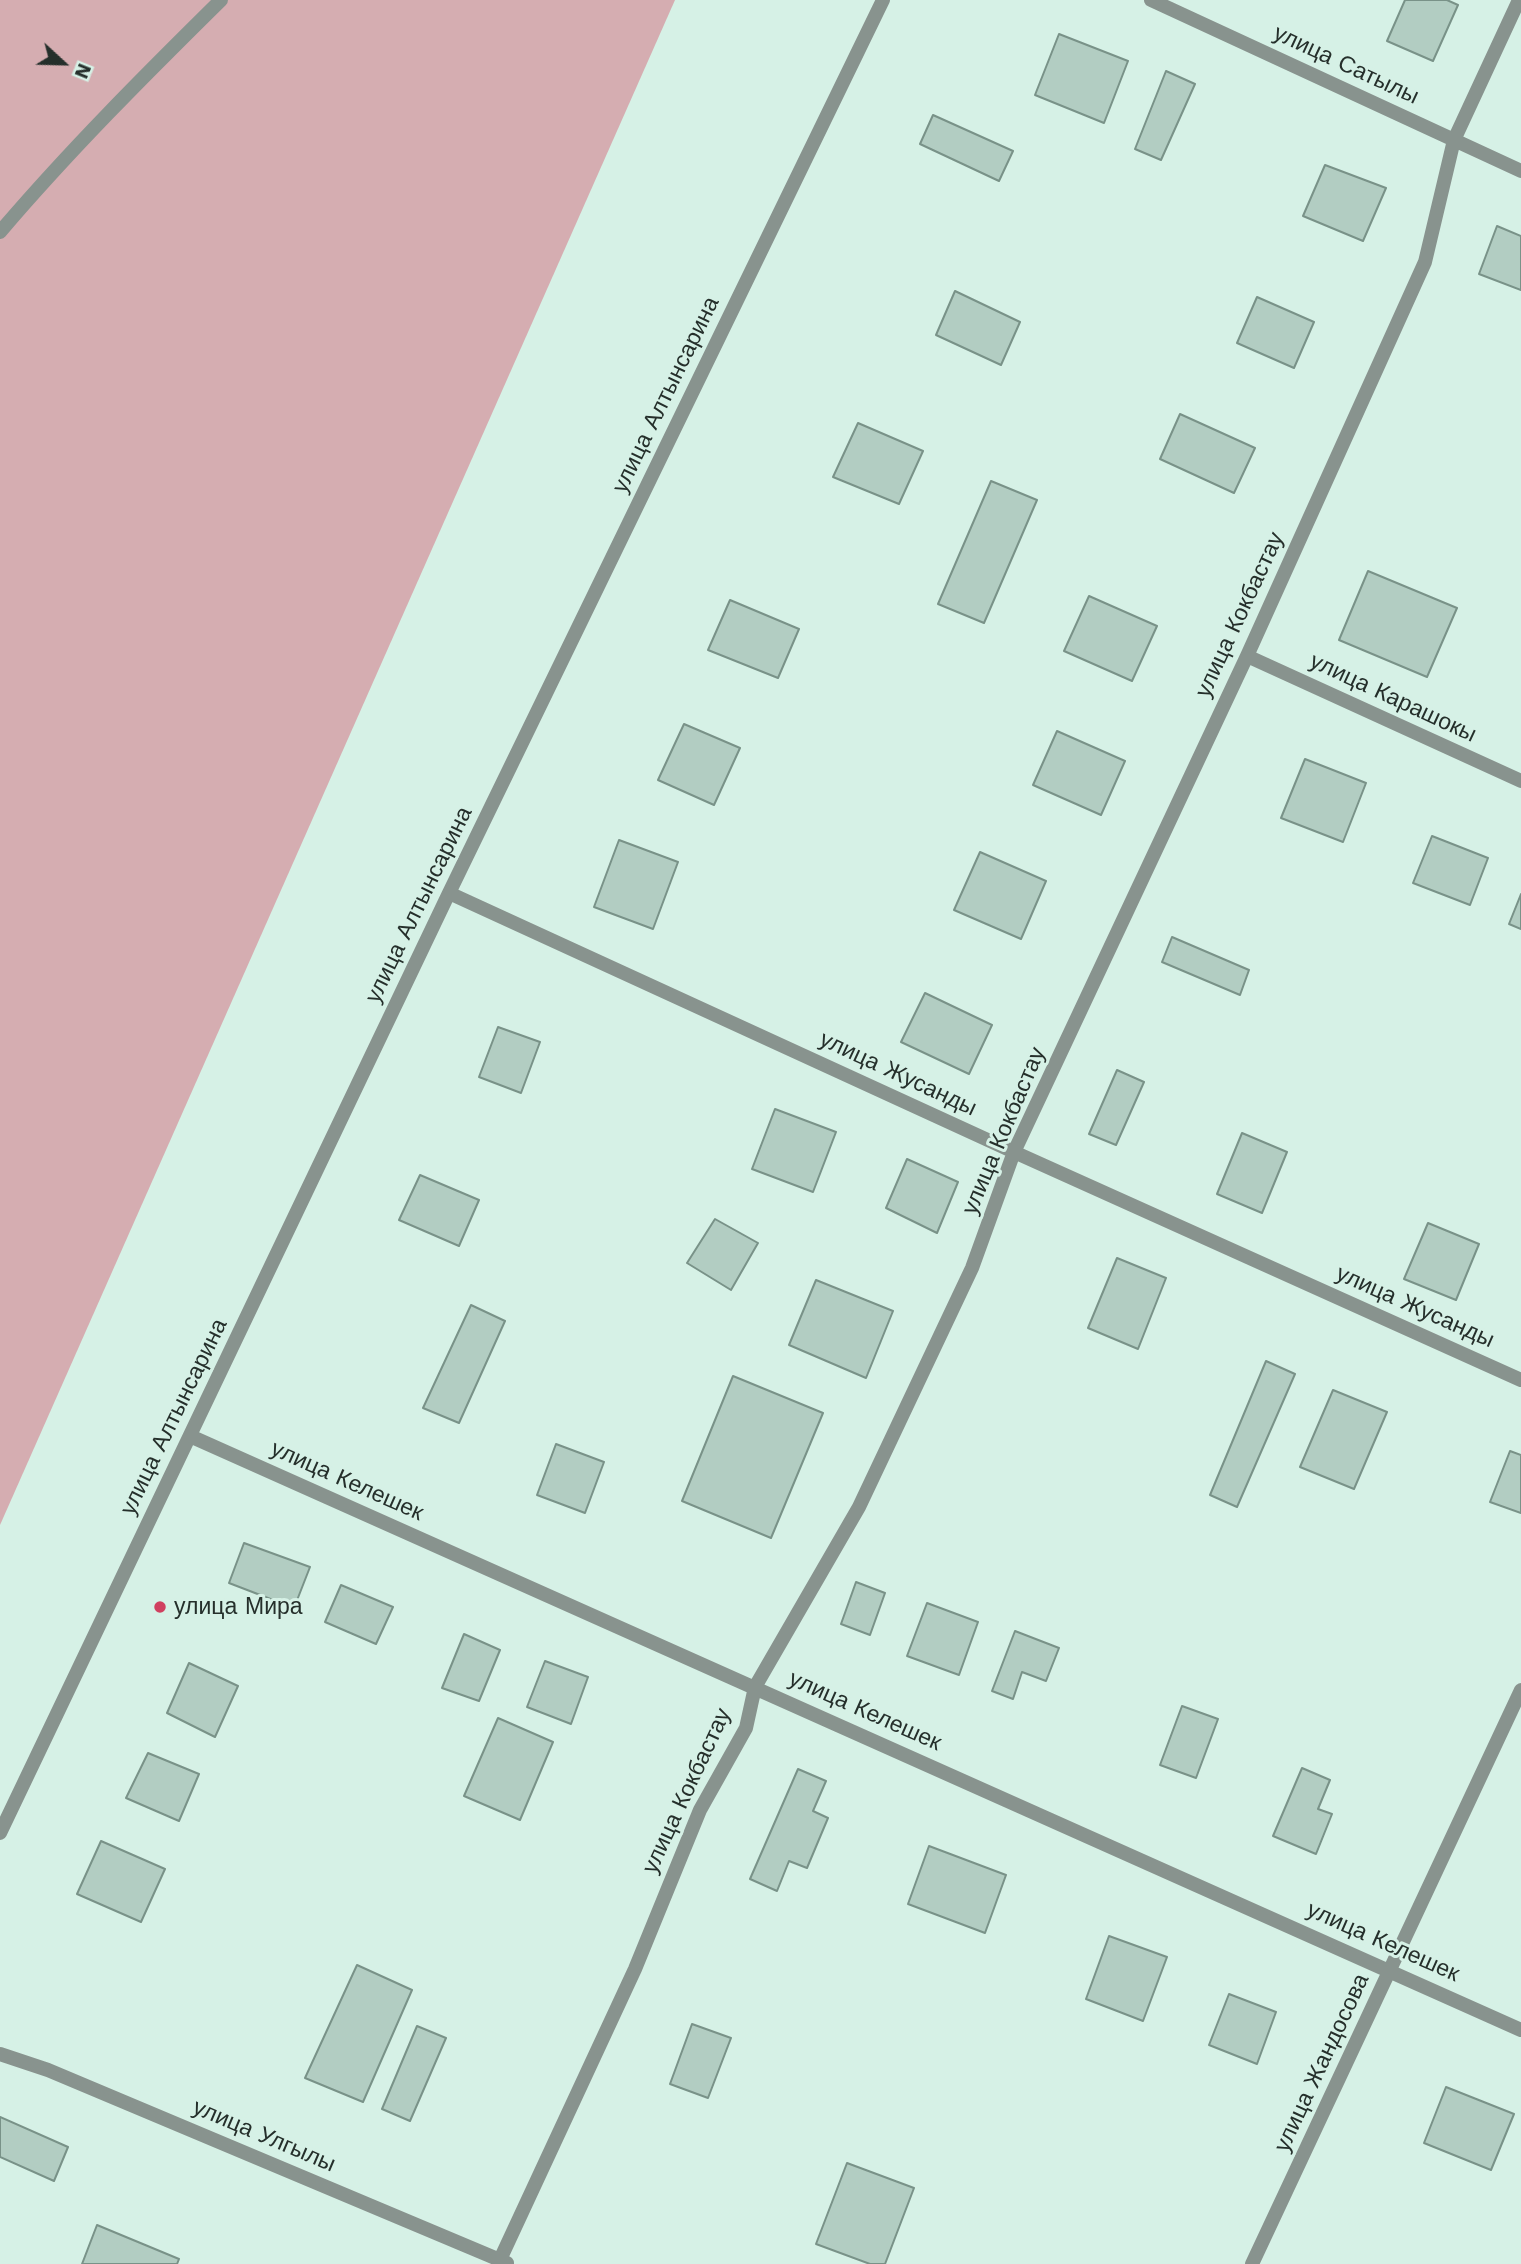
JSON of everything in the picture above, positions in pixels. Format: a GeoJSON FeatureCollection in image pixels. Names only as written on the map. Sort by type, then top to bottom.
{"type":"FeatureCollection","features":[{"type":"Feature","properties":{"kind":"street"},"geometry":{"type":"LineString","coordinates":[[0,232],[160,59],[221,0]]}},
{"type":"Feature","properties":{"kind":"street","name":"улица Алтынсарина"},"geometry":{"type":"LineString","coordinates":[[0,1833],[449,893],[883,0]]}},
{"type":"Feature","properties":{"kind":"street","name":"улица Сатылы"},"geometry":{"type":"LineString","coordinates":[[1151,0],[1521,171]]}},
{"type":"Feature","properties":{"kind":"street","name":"улица Кокбастау"},"geometry":{"type":"LineString","coordinates":[[502,2263],[635,1969],[700,1810],[746,1728],[755,1687],[859,1507],[972,1268],[1014,1152],[1247,656],[1425,262],[1454,139],[1519,0]]}},
{"type":"Feature","properties":{"kind":"street","name":"улица Карашокы"},"geometry":{"type":"LineString","coordinates":[[1247,656],[1521,781]]}},
{"type":"Feature","properties":{"kind":"street","name":"улица Жусанды"},"geometry":{"type":"LineString","coordinates":[[449,893],[1014,1152],[1521,1380]]}},
{"type":"Feature","properties":{"kind":"street","name":"улица Келешек"},"geometry":{"type":"LineString","coordinates":[[190,1436],[1521,2029]]}},
{"type":"Feature","properties":{"kind":"street","name":"улица Жандосова"},"geometry":{"type":"LineString","coordinates":[[1252,2264],[1521,1690]]}},
{"type":"Feature","properties":{"kind":"street","name":"улица Улгылы"},"geometry":{"type":"LineString","coordinates":[[0,2054],[48,2070],[502,2263]]}},
{"type":"Feature","properties":{"kind":"shaded area"},"geometry":{"type":"Polygon","coordinates":[[[0,0],[675,0],[0,1525],[0,0]]]}},
{"type":"Feature","properties":{"kind":"building"},"geometry":{"type":"Polygon","coordinates":[[[1405,0],[1447,0],[1458,5],[1433,61],[1387,41],[1405,0]]]}},
{"type":"Feature","properties":{"kind":"building"},"geometry":{"type":"Polygon","coordinates":[[[1059,34],[1128,61],[1104,123],[1035,95],[1059,34]]]}},
{"type":"Feature","properties":{"kind":"building"},"geometry":{"type":"Polygon","coordinates":[[[1166,71],[1195,84],[1161,160],[1135,149],[1166,71]]]}},
{"type":"Feature","properties":{"kind":"building"},"geometry":{"type":"Polygon","coordinates":[[[933,115],[1013,151],[999,181],[920,144],[933,115]]]}},
{"type":"Feature","properties":{"kind":"building"},"geometry":{"type":"Polygon","coordinates":[[[1325,165],[1386,188],[1363,241],[1303,216],[1325,165]]]}},
{"type":"Feature","properties":{"kind":"building"},"geometry":{"type":"Polygon","coordinates":[[[1497,226],[1521,236],[1521,290],[1479,274],[1497,226]]]}},
{"type":"Feature","properties":{"kind":"building"},"geometry":{"type":"Polygon","coordinates":[[[955,291],[1020,322],[1001,365],[936,335],[955,291]]]}},
{"type":"Feature","properties":{"kind":"building"},"geometry":{"type":"Polygon","coordinates":[[[1257,297],[1314,322],[1294,368],[1237,343],[1257,297]]]}},
{"type":"Feature","properties":{"kind":"building"},"geometry":{"type":"Polygon","coordinates":[[[1180,414],[1255,448],[1234,493],[1160,459],[1180,414]]]}},
{"type":"Feature","properties":{"kind":"building"},"geometry":{"type":"Polygon","coordinates":[[[858,423],[923,451],[899,504],[833,477],[858,423]]]}},
{"type":"Feature","properties":{"kind":"building"},"geometry":{"type":"Polygon","coordinates":[[[991,481],[1037,500],[984,623],[938,604],[991,481]]]}},
{"type":"Feature","properties":{"kind":"building"},"geometry":{"type":"Polygon","coordinates":[[[1368,571],[1457,608],[1427,677],[1339,640],[1368,571]]]}},
{"type":"Feature","properties":{"kind":"building"},"geometry":{"type":"Polygon","coordinates":[[[1089,596],[1157,626],[1132,681],[1064,651],[1089,596]]]}},
{"type":"Feature","properties":{"kind":"building"},"geometry":{"type":"Polygon","coordinates":[[[730,600],[799,629],[778,678],[708,650],[730,600]]]}},
{"type":"Feature","properties":{"kind":"building"},"geometry":{"type":"Polygon","coordinates":[[[684,724],[740,748],[714,805],[658,780],[684,724]]]}},
{"type":"Feature","properties":{"kind":"building"},"geometry":{"type":"Polygon","coordinates":[[[1057,731],[1125,761],[1101,815],[1033,785],[1057,731]]]}},
{"type":"Feature","properties":{"kind":"building"},"geometry":{"type":"Polygon","coordinates":[[[1305,759],[1366,783],[1343,842],[1281,818],[1305,759]]]}},
{"type":"Feature","properties":{"kind":"building"},"geometry":{"type":"Polygon","coordinates":[[[1432,836],[1488,858],[1470,905],[1413,883],[1432,836]]]}},
{"type":"Feature","properties":{"kind":"building"},"geometry":{"type":"Polygon","coordinates":[[[619,840],[678,862],[653,929],[594,907],[619,840]]]}},
{"type":"Feature","properties":{"kind":"building"},"geometry":{"type":"Polygon","coordinates":[[[980,852],[1046,881],[1021,939],[954,910],[980,852]]]}},
{"type":"Feature","properties":{"kind":"building"},"geometry":{"type":"Polygon","coordinates":[[[1521,894],[1521,929],[1509,924],[1521,894]]]}},
{"type":"Feature","properties":{"kind":"building"},"geometry":{"type":"Polygon","coordinates":[[[1172,937],[1249,970],[1240,995],[1162,962],[1172,937]]]}},
{"type":"Feature","properties":{"kind":"building"},"geometry":{"type":"Polygon","coordinates":[[[925,993],[992,1025],[969,1074],[901,1042],[925,993]]]}},
{"type":"Feature","properties":{"kind":"building"},"geometry":{"type":"Polygon","coordinates":[[[498,1027],[540,1042],[521,1093],[479,1077],[498,1027]]]}},
{"type":"Feature","properties":{"kind":"building"},"geometry":{"type":"Polygon","coordinates":[[[1117,1070],[1144,1082],[1116,1145],[1089,1134],[1117,1070]]]}},
{"type":"Feature","properties":{"kind":"building"},"geometry":{"type":"Polygon","coordinates":[[[775,1109],[836,1132],[813,1192],[752,1169],[775,1109]]]}},
{"type":"Feature","properties":{"kind":"building"},"geometry":{"type":"Polygon","coordinates":[[[1242,1133],[1287,1152],[1262,1213],[1217,1194],[1242,1133]]]}},
{"type":"Feature","properties":{"kind":"building"},"geometry":{"type":"Polygon","coordinates":[[[907,1159],[958,1182],[937,1233],[886,1208],[907,1159]]]}},
{"type":"Feature","properties":{"kind":"building"},"geometry":{"type":"Polygon","coordinates":[[[420,1175],[479,1200],[459,1246],[399,1220],[420,1175]]]}},
{"type":"Feature","properties":{"kind":"building"},"geometry":{"type":"Polygon","coordinates":[[[715,1219],[758,1243],[731,1290],[687,1263],[715,1219]]]}},
{"type":"Feature","properties":{"kind":"building"},"geometry":{"type":"Polygon","coordinates":[[[1428,1223],[1479,1244],[1456,1300],[1404,1279],[1428,1223]]]}},
{"type":"Feature","properties":{"kind":"building"},"geometry":{"type":"Polygon","coordinates":[[[1117,1258],[1166,1278],[1138,1349],[1088,1328],[1117,1258]]]}},
{"type":"Feature","properties":{"kind":"building"},"geometry":{"type":"Polygon","coordinates":[[[816,1280],[893,1311],[866,1378],[789,1345],[816,1280]]]}},
{"type":"Feature","properties":{"kind":"building"},"geometry":{"type":"Polygon","coordinates":[[[471,1305],[505,1321],[459,1423],[423,1408],[471,1305]]]}},
{"type":"Feature","properties":{"kind":"building"},"geometry":{"type":"Polygon","coordinates":[[[1266,1361],[1295,1374],[1237,1507],[1210,1495],[1266,1361]]]}},
{"type":"Feature","properties":{"kind":"building"},"geometry":{"type":"Polygon","coordinates":[[[733,1376],[823,1413],[771,1538],[682,1501],[733,1376]]]}},
{"type":"Feature","properties":{"kind":"building"},"geometry":{"type":"Polygon","coordinates":[[[1333,1390],[1387,1412],[1354,1489],[1300,1467],[1333,1390]]]}},
{"type":"Feature","properties":{"kind":"building"},"geometry":{"type":"Polygon","coordinates":[[[556,1444],[604,1462],[585,1513],[537,1495],[556,1444]]]}},
{"type":"Feature","properties":{"kind":"building"},"geometry":{"type":"Polygon","coordinates":[[[1510,1451],[1521,1455],[1521,1513],[1490,1502],[1510,1451]]]}},
{"type":"Feature","properties":{"kind":"building"},"geometry":{"type":"Polygon","coordinates":[[[244,1543],[310,1567],[294,1608],[229,1583],[244,1543]]]}},
{"type":"Feature","properties":{"kind":"building"},"geometry":{"type":"Polygon","coordinates":[[[856,1582],[885,1593],[870,1635],[841,1624],[856,1582]]]}},
{"type":"Feature","properties":{"kind":"building"},"geometry":{"type":"Polygon","coordinates":[[[341,1585],[393,1607],[376,1644],[325,1622],[341,1585]]]}},
{"type":"Feature","properties":{"kind":"building"},"geometry":{"type":"Polygon","coordinates":[[[927,1603],[978,1622],[959,1675],[907,1656],[927,1603]]]}},
{"type":"Feature","properties":{"kind":"building"},"geometry":{"type":"Polygon","coordinates":[[[1015,1631],[1059,1648],[1046,1681],[1022,1672],[1013,1699],[992,1691],[1015,1631]]]}},
{"type":"Feature","properties":{"kind":"building"},"geometry":{"type":"Polygon","coordinates":[[[464,1634],[500,1650],[479,1701],[442,1688],[464,1634]]]}},
{"type":"Feature","properties":{"kind":"building"},"geometry":{"type":"Polygon","coordinates":[[[545,1661],[588,1677],[571,1724],[527,1707],[545,1661]]]}},
{"type":"Feature","properties":{"kind":"building"},"geometry":{"type":"Polygon","coordinates":[[[189,1663],[238,1686],[215,1737],[167,1713],[189,1663]]]}},
{"type":"Feature","properties":{"kind":"building"},"geometry":{"type":"Polygon","coordinates":[[[1182,1706],[1218,1719],[1196,1778],[1160,1765],[1182,1706]]]}},
{"type":"Feature","properties":{"kind":"building"},"geometry":{"type":"Polygon","coordinates":[[[498,1718],[553,1742],[520,1820],[464,1796],[498,1718]]]}},
{"type":"Feature","properties":{"kind":"building"},"geometry":{"type":"Polygon","coordinates":[[[148,1753],[199,1774],[179,1821],[126,1798],[148,1753]]]}},
{"type":"Feature","properties":{"kind":"building"},"geometry":{"type":"Polygon","coordinates":[[[1302,1768],[1330,1780],[1318,1809],[1332,1814],[1316,1854],[1273,1836],[1302,1768]]]}},
{"type":"Feature","properties":{"kind":"building"},"geometry":{"type":"Polygon","coordinates":[[[798,1769],[826,1781],[813,1811],[828,1818],[807,1868],[789,1861],[777,1891],[750,1879],[798,1769]]]}},
{"type":"Feature","properties":{"kind":"building"},"geometry":{"type":"Polygon","coordinates":[[[101,1841],[165,1869],[141,1922],[77,1894],[101,1841]]]}},
{"type":"Feature","properties":{"kind":"building"},"geometry":{"type":"Polygon","coordinates":[[[929,1846],[1006,1875],[985,1933],[908,1904],[929,1846]]]}},
{"type":"Feature","properties":{"kind":"building"},"geometry":{"type":"Polygon","coordinates":[[[1109,1936],[1167,1957],[1143,2021],[1086,1999],[1109,1936]]]}},
{"type":"Feature","properties":{"kind":"building"},"geometry":{"type":"Polygon","coordinates":[[[357,1965],[412,1990],[363,2102],[305,2078],[357,1965]]]}},
{"type":"Feature","properties":{"kind":"building"},"geometry":{"type":"Polygon","coordinates":[[[1229,1994],[1276,2012],[1257,2064],[1209,2045],[1229,1994]]]}},
{"type":"Feature","properties":{"kind":"building"},"geometry":{"type":"Polygon","coordinates":[[[692,2024],[731,2038],[708,2098],[670,2084],[692,2024]]]}},
{"type":"Feature","properties":{"kind":"building"},"geometry":{"type":"Polygon","coordinates":[[[417,2026],[446,2038],[410,2121],[382,2109],[417,2026]]]}},
{"type":"Feature","properties":{"kind":"building"},"geometry":{"type":"Polygon","coordinates":[[[1446,2087],[1514,2114],[1491,2170],[1424,2143],[1446,2087]]]}},
{"type":"Feature","properties":{"kind":"building"},"geometry":{"type":"Polygon","coordinates":[[[0,2117],[68,2147],[54,2181],[0,2157],[0,2117]]]}},
{"type":"Feature","properties":{"kind":"building"},"geometry":{"type":"Polygon","coordinates":[[[847,2163],[914,2188],[885,2264],[870,2264],[816,2244],[847,2163]]]}},
{"type":"Feature","properties":{"kind":"building"},"geometry":{"type":"Polygon","coordinates":[[[97,2225],[179,2259],[177,2264],[82,2264],[97,2225]]]}},
{"type":"Feature","properties":{"kind":"place","name":"улица Мира"},"geometry":{"type":"Point","coordinates":[160,1607]}}]}
